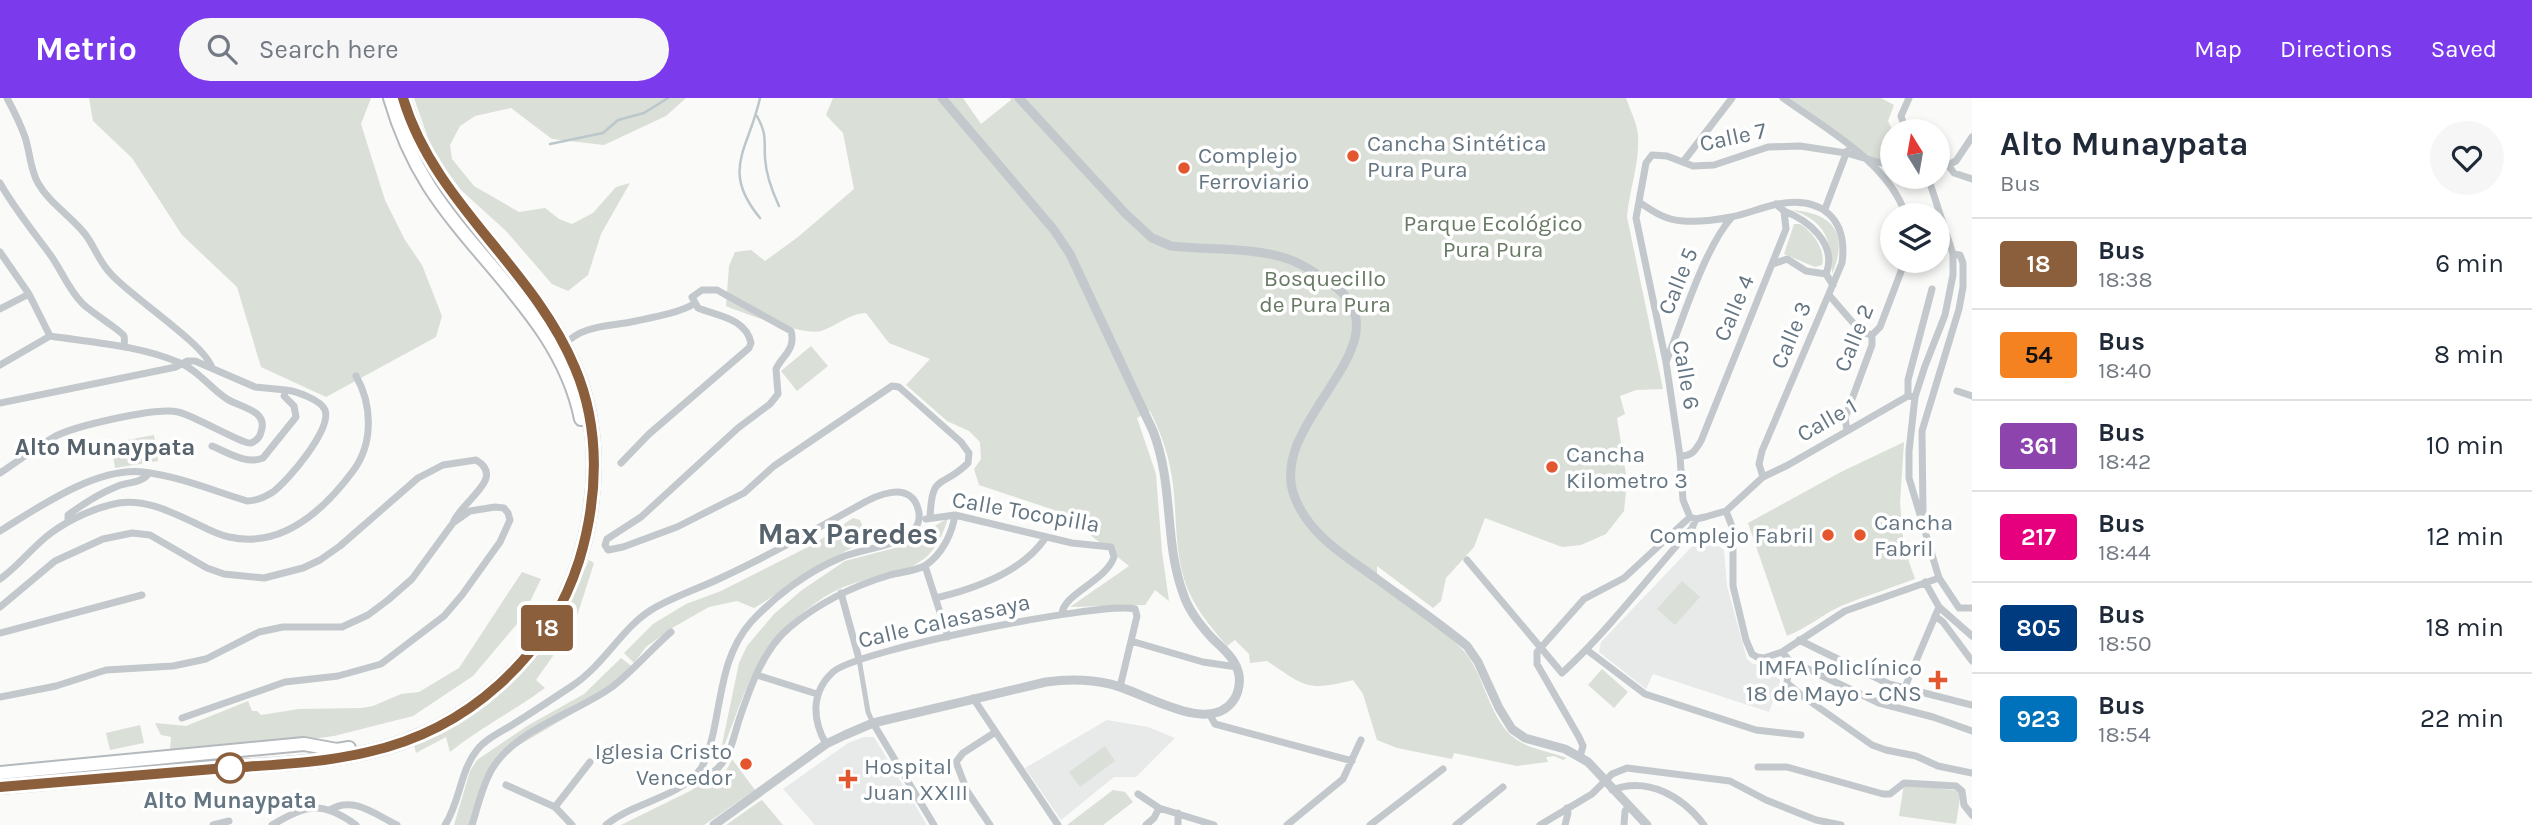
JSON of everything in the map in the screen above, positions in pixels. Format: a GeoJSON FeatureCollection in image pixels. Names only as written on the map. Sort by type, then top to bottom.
{"type":"FeatureCollection","features":[{"type":"Feature","properties":{"kind":"highway"},"geometry":{"type":"LineString","coordinates":[[0,773],[304,744],[337,750],[385,740],[426,724],[473,696],[513,660],[544,618],[566,573],[580,524],[586,471],[579,408],[567,370],[557,354],[518,298],[431,189],[408,148],[390,98]]}},
{"type":"Feature","properties":{"kind":"highway"},"geometry":{"type":"LineString","coordinates":[[0,787],[339,758],[369,752],[429,732],[478,703],[500,684],[536,645],[563,601],[582,551],[592,497],[593,446],[582,386],[564,345],[546,314],[432,164],[411,122],[403,98]]}},
{"type":"Feature","properties":{"kind":"street"},"geometry":{"type":"LineString","coordinates":[[7,98],[26,138],[33,173],[43,191],[86,234],[111,275],[200,352],[212,368]]}},
{"type":"Feature","properties":{"kind":"street"},"geometry":{"type":"LineString","coordinates":[[714,825],[826,744],[873,723],[973,698],[1067,679],[1083,679],[1120,687],[1190,713],[1210,715],[1232,704],[1237,696],[1240,685],[1237,667],[1194,616],[1186,601],[1175,559],[1162,456],[1153,431],[1076,266],[1054,230],[942,98]]}},
{"type":"Feature","properties":{"kind":"street"},"geometry":{"type":"LineString","coordinates":[[1019,98],[1126,214],[1160,243],[1282,257],[1307,267],[1349,297],[1357,322],[1357,337],[1349,356],[1311,414],[1297,444],[1291,479],[1297,502],[1316,531],[1339,552],[1467,646],[1512,729],[1525,738],[1565,750],[1588,762],[1647,825]]}},
{"type":"Feature","properties":{"kind":"street"},"geometry":{"type":"LineString","coordinates":[[1639,202],[1665,219],[1709,220],[1732,217],[1776,204],[1799,203],[1825,209],[1848,149],[1783,98]]}},
{"type":"Feature","properties":{"kind":"street"},"geometry":{"type":"LineString","coordinates":[[1903,119],[1909,98]]}},
{"type":"Feature","properties":{"kind":"street"},"geometry":{"type":"LineString","coordinates":[[1683,162],[1729,99]]}},
{"type":"Feature","properties":{"kind":"street"},"geometry":{"type":"LineString","coordinates":[[1950,163],[1956,161],[1972,137]]}},
{"type":"Feature","properties":{"kind":"street","name":"Calle 7"},"geometry":{"type":"LineString","coordinates":[[1652,155],[1659,154],[1693,166],[1714,165],[1755,150],[1800,146],[1848,149],[1865,159],[1880,163]]}},
{"type":"Feature","properties":{"kind":"street","name":"Calle 6"},"geometry":{"type":"LineString","coordinates":[[1652,155],[1646,163],[1637,227],[1666,362],[1680,456],[1683,500],[1693,518]]}},
{"type":"Feature","properties":{"kind":"street"},"geometry":{"type":"LineString","coordinates":[[1865,159],[1894,191],[1900,203]]}},
{"type":"Feature","properties":{"kind":"street"},"geometry":{"type":"LineString","coordinates":[[1950,167],[1954,173],[1972,179]]}},
{"type":"Feature","properties":{"kind":"street"},"geometry":{"type":"LineString","coordinates":[[0,183],[75,294],[98,317],[121,332],[125,338],[124,347]]}},
{"type":"Feature","properties":{"kind":"street"},"geometry":{"type":"LineString","coordinates":[[1912,396],[1945,315],[1953,275],[1953,254],[1932,189]]}},
{"type":"Feature","properties":{"kind":"street"},"geometry":{"type":"LineString","coordinates":[[1776,204],[1784,211],[1803,218],[1815,229],[1826,250],[1826,274],[1833,285]]}},
{"type":"Feature","properties":{"kind":"street","name":"Calle 3"},"geometry":{"type":"LineString","coordinates":[[1763,477],[1759,464],[1762,451],[1842,263],[1844,245],[1839,227],[1825,209]]}},
{"type":"Feature","properties":{"kind":"street","name":"Calle 4"},"geometry":{"type":"LineString","coordinates":[[1680,456],[1689,456],[1701,441],[1786,229],[1784,211]]}},
{"type":"Feature","properties":{"kind":"street","name":"Calle 5"},"geometry":{"type":"LineString","coordinates":[[1666,362],[1713,247],[1723,227],[1732,217]]}},
{"type":"Feature","properties":{"kind":"street"},"geometry":{"type":"LineString","coordinates":[[0,252],[29,294],[50,336]]}},
{"type":"Feature","properties":{"kind":"street"},"geometry":{"type":"LineString","coordinates":[[1923,527],[1922,431],[1952,334],[1963,287],[1960,255],[1953,254]]}},
{"type":"Feature","properties":{"kind":"street"},"geometry":{"type":"LineString","coordinates":[[1773,264],[1787,259],[1806,271],[1826,274]]}},
{"type":"Feature","properties":{"kind":"street","name":"Calle 2"},"geometry":{"type":"LineString","coordinates":[[1847,430],[1845,418],[1872,345],[1872,335],[1880,327],[1900,273]]}},
{"type":"Feature","properties":{"kind":"street"},"geometry":{"type":"LineString","coordinates":[[1932,289],[1908,380],[1912,396],[1909,478],[1939,578],[1959,608],[1972,608]]}},
{"type":"Feature","properties":{"kind":"street"},"geometry":{"type":"LineString","coordinates":[[621,463],[649,434],[749,348],[751,342],[745,330],[730,319],[705,311],[694,304],[692,297],[696,292],[717,290],[792,331],[791,348],[776,369],[778,394],[641,517],[607,539],[605,545],[608,550],[677,527],[744,493],[774,466],[892,386],[899,387],[965,446],[969,453],[968,463],[934,488],[930,497],[930,518]]}},
{"type":"Feature","properties":{"kind":"street"},"geometry":{"type":"LineString","coordinates":[[0,309],[29,294]]}},
{"type":"Feature","properties":{"kind":"street"},"geometry":{"type":"LineString","coordinates":[[1829,295],[1861,332],[1872,335]]}},
{"type":"Feature","properties":{"kind":"street"},"geometry":{"type":"LineString","coordinates":[[564,345],[579,333],[591,328],[680,311],[694,304]]}},
{"type":"Feature","properties":{"kind":"street"},"geometry":{"type":"LineString","coordinates":[[0,365],[50,336],[124,347],[183,364],[228,400],[253,411],[263,427],[260,436],[253,443],[243,444],[216,427],[179,412],[161,410],[78,428],[55,437],[0,473]]}},
{"type":"Feature","properties":{"kind":"street"},"geometry":{"type":"LineString","coordinates":[[0,403],[195,360],[255,387],[286,390],[317,402],[326,413],[321,432],[312,447],[267,496],[247,501],[149,473],[129,473],[82,484],[0,531]]}},
{"type":"Feature","properties":{"kind":"street"},"geometry":{"type":"LineString","coordinates":[[0,579],[50,533],[106,506],[132,502],[169,511],[228,537],[272,536],[292,528],[315,513],[344,484],[357,466],[369,422],[365,396],[356,376]]}},
{"type":"Feature","properties":{"kind":"street"},"geometry":{"type":"LineString","coordinates":[[212,446],[240,458],[263,458],[296,417],[294,406],[284,396],[286,390]]}},
{"type":"Feature","properties":{"kind":"street"},"geometry":{"type":"LineString","coordinates":[[1957,391],[1972,396]]}},
{"type":"Feature","properties":{"kind":"street","name":"Calle 1"},"geometry":{"type":"LineString","coordinates":[[1763,477],[1912,396]]}},
{"type":"Feature","properties":{"kind":"street"},"geometry":{"type":"LineString","coordinates":[[0,607],[55,561],[103,539],[132,533],[150,535],[207,568],[224,574],[264,578],[303,568],[340,546],[418,478],[432,470],[453,463],[477,460],[486,469],[488,477],[483,487],[456,514],[453,523],[412,579],[368,615],[342,626],[283,627],[259,632],[206,659],[173,666],[106,670],[56,686],[0,697]]}},
{"type":"Feature","properties":{"kind":"street"},"geometry":{"type":"LineString","coordinates":[[68,522],[68,515],[91,500],[116,486],[145,478],[149,473]]}},
{"type":"Feature","properties":{"kind":"street"},"geometry":{"type":"LineString","coordinates":[[1580,757],[1583,746],[1579,737],[1537,664],[1536,658],[1541,648],[1584,600],[1624,578],[1693,518],[1726,511],[1763,477]]}},
{"type":"Feature","properties":{"kind":"street"},"geometry":{"type":"LineString","coordinates":[[445,825],[452,815],[467,768],[480,746],[585,677],[611,652],[631,626],[652,610],[764,557],[883,492],[899,492],[909,497],[916,505],[919,520],[913,532],[821,567],[769,604],[751,622],[735,645],[726,667],[710,748],[699,771],[683,784],[616,817],[606,825]]}},
{"type":"Feature","properties":{"kind":"street"},"geometry":{"type":"LineString","coordinates":[[182,718],[285,682],[338,676],[381,664],[444,616],[463,595],[500,542],[509,520],[505,508],[495,507],[470,511],[453,523]]}},
{"type":"Feature","properties":{"kind":"street"},"geometry":{"type":"LineString","coordinates":[[1726,511],[1733,529],[1733,586],[1746,640],[1752,654],[1764,659],[1782,652],[1845,611],[1939,578]]}},
{"type":"Feature","properties":{"kind":"street"},"geometry":{"type":"LineString","coordinates":[[699,771],[713,772],[728,755],[764,659],[788,629],[841,593],[890,575],[925,566],[947,540],[955,515]]}},
{"type":"Feature","properties":{"kind":"street","name":"Calle Tocopilla"},"geometry":{"type":"LineString","coordinates":[[919,520],[955,515],[1072,543],[1107,546],[1114,550],[1113,561]]}},
{"type":"Feature","properties":{"kind":"street"},"geometry":{"type":"LineString","coordinates":[[1467,560],[1562,673],[1587,650],[1692,528],[1693,518]]}},
{"type":"Feature","properties":{"kind":"street"},"geometry":{"type":"LineString","coordinates":[[936,598],[958,593],[1003,572],[1024,560],[1039,547],[1045,537]]}},
{"type":"Feature","properties":{"kind":"street","name":"Calle Calasasaya"},"geometry":{"type":"LineString","coordinates":[[1062,614],[1067,602],[1097,580],[1113,561]]}},
{"type":"Feature","properties":{"kind":"street"},"geometry":{"type":"LineString","coordinates":[[925,566],[948,637]]}},
{"type":"Feature","properties":{"kind":"street"},"geometry":{"type":"LineString","coordinates":[[1924,582],[1939,607],[1972,636]]}},
{"type":"Feature","properties":{"kind":"street"},"geometry":{"type":"LineString","coordinates":[[841,593],[859,659],[868,712],[934,825]]}},
{"type":"Feature","properties":{"kind":"street"},"geometry":{"type":"LineString","coordinates":[[0,633],[142,595]]}},
{"type":"Feature","properties":{"kind":"street"},"geometry":{"type":"LineString","coordinates":[[1905,687],[1939,607]]}},
{"type":"Feature","properties":{"kind":"street","name":"Calle Calasasaya"},"geometry":{"type":"LineString","coordinates":[[817,694],[824,681],[835,670],[859,659],[948,637],[1062,614],[1135,609],[1137,616],[1131,641]]}},
{"type":"Feature","properties":{"kind":"street"},"geometry":{"type":"LineString","coordinates":[[1935,616],[1972,661]]}},
{"type":"Feature","properties":{"kind":"street"},"geometry":{"type":"LineString","coordinates":[[472,825],[493,768],[506,752],[531,734],[611,687],[671,632]]}},
{"type":"Feature","properties":{"kind":"street"},"geometry":{"type":"LineString","coordinates":[[1799,640],[1889,684],[1972,705]]}},
{"type":"Feature","properties":{"kind":"street"},"geometry":{"type":"LineString","coordinates":[[1120,687],[1131,641],[1214,664],[1237,667]]}},
{"type":"Feature","properties":{"kind":"street"},"geometry":{"type":"LineString","coordinates":[[1587,650],[1645,694],[1756,730],[1801,735]]}},
{"type":"Feature","properties":{"kind":"street"},"geometry":{"type":"LineString","coordinates":[[1782,652],[1789,660],[1879,704],[1933,717],[1972,731]]}},
{"type":"Feature","properties":{"kind":"street"},"geometry":{"type":"LineString","coordinates":[[1789,660],[1787,683],[1808,701],[1872,745],[1916,756],[1938,766],[1972,773]]}},
{"type":"Feature","properties":{"kind":"street"},"geometry":{"type":"LineString","coordinates":[[757,675],[817,694],[817,726],[826,744]]}},
{"type":"Feature","properties":{"kind":"street"},"geometry":{"type":"LineString","coordinates":[[973,698],[1058,825]]}},
{"type":"Feature","properties":{"kind":"street"},"geometry":{"type":"LineString","coordinates":[[1210,715],[1215,724],[1352,761]]}},
{"type":"Feature","properties":{"kind":"street"},"geometry":{"type":"LineString","coordinates":[[990,825],[967,791],[956,762],[963,753],[994,733]]}},
{"type":"Feature","properties":{"kind":"street"},"geometry":{"type":"LineString","coordinates":[[1287,825],[1336,787],[1349,771],[1361,740]]}},
{"type":"Feature","properties":{"kind":"street"},"geometry":{"type":"LineString","coordinates":[[555,807],[590,762]]}},
{"type":"Feature","properties":{"kind":"street"},"geometry":{"type":"LineString","coordinates":[[1758,767],[1787,767],[1883,794],[1890,794],[1905,783],[1956,786],[1962,791],[1964,804],[1972,815]]}},
{"type":"Feature","properties":{"kind":"street"},"geometry":{"type":"LineString","coordinates":[[1540,825],[1592,794],[1612,774],[1627,768],[1730,781],[1816,822],[1841,825]]}},
{"type":"Feature","properties":{"kind":"street"},"geometry":{"type":"LineString","coordinates":[[1370,825],[1443,769]]}},
{"type":"Feature","properties":{"kind":"street"},"geometry":{"type":"LineString","coordinates":[[506,785],[555,807],[572,825]]}},
{"type":"Feature","properties":{"kind":"street"},"geometry":{"type":"LineString","coordinates":[[1612,790],[1638,785],[1664,791],[1689,808],[1704,825]]}},
{"type":"Feature","properties":{"kind":"street"},"geometry":{"type":"LineString","coordinates":[[1456,825],[1503,787]]}},
{"type":"Feature","properties":{"kind":"street"},"geometry":{"type":"LineString","coordinates":[[1138,794],[1159,808],[1214,825]]}},
{"type":"Feature","properties":{"kind":"street"},"geometry":{"type":"LineString","coordinates":[[330,810],[345,804],[356,806],[397,825]]}},
{"type":"Feature","properties":{"kind":"street"},"geometry":{"type":"LineString","coordinates":[[1623,825],[1625,811],[1629,806]]}},
{"type":"Feature","properties":{"kind":"street"},"geometry":{"type":"LineString","coordinates":[[272,825],[307,808],[318,807],[330,810],[356,825]]}},
{"type":"Feature","properties":{"kind":"street"},"geometry":{"type":"LineString","coordinates":[[1146,825],[1154,818],[1159,808]]}},
{"type":"Feature","properties":{"kind":"street"},"geometry":{"type":"LineString","coordinates":[[1565,825],[1569,813],[1567,808]]}},
{"type":"Feature","properties":{"kind":"street"},"geometry":{"type":"LineString","coordinates":[[1178,813],[1178,825]]}},
{"type":"Feature","properties":{"kind":"street"},"geometry":{"type":"LineString","coordinates":[[213,825],[229,821]]}},
{"type":"Feature","properties":{"kind":"shaded area"},"geometry":{"type":"Polygon","coordinates":[[[1703,535],[1724,550],[1727,586],[1747,659],[1753,664],[1778,666],[1780,682],[1769,712],[1653,674],[1646,689],[1599,652],[1601,642],[1703,535]]]}},
{"type":"Feature","properties":{"kind":"shaded area"},"geometry":{"type":"Polygon","coordinates":[[[1107,720],[1148,727],[1175,738],[1136,777],[1114,777],[1061,820],[1025,768],[1107,720]]]}},
{"type":"Feature","properties":{"kind":"shaded area","name":"Hospital Juan XXIII"},"geometry":{"type":"Polygon","coordinates":[[[864,737],[874,737],[927,825],[815,825],[783,789],[848,743],[864,737]]]}},
{"type":"Feature","properties":{"kind":"green space"},"geometry":{"type":"Polygon","coordinates":[[[89,98],[371,98],[361,124],[385,200],[405,240],[422,265],[442,316],[436,337],[326,397],[261,367],[237,287],[182,235],[132,158],[93,121],[89,98]]]}},
{"type":"Feature","properties":{"kind":"green space"},"geometry":{"type":"Polygon","coordinates":[[[414,98],[686,98],[666,116],[604,145],[552,139],[511,108],[475,116],[460,126],[450,145],[452,159],[474,186],[519,212],[545,208],[559,219],[572,224],[593,213],[616,187],[630,183],[601,234],[588,275],[568,291],[552,284],[506,231],[461,190],[433,152],[414,98]]]}},
{"type":"Feature","properties":{"kind":"green space","name":"Bosquecillo de Pura Pura"},"geometry":{"type":"Polygon","coordinates":[[[833,98],[963,98],[981,124],[1011,100],[1010,98],[1626,98],[1638,135],[1636,166],[1627,217],[1663,389],[1636,390],[1620,396],[1625,414],[1617,418],[1627,481],[1624,511],[1606,534],[1581,545],[1562,547],[1485,518],[1474,547],[1446,578],[1441,601],[1433,608],[1377,566],[1377,584],[1432,623],[1470,659],[1493,710],[1508,732],[1528,746],[1567,758],[1563,760],[1554,756],[1546,757],[1548,762],[1517,766],[1454,753],[1452,759],[1397,748],[1377,740],[1363,694],[1353,680],[1325,686],[1307,684],[1267,661],[1250,663],[1249,654],[1235,640],[1227,646],[1196,606],[1184,579],[1178,551],[1170,467],[1162,438],[1150,411],[1137,418],[1156,474],[1169,601],[1155,590],[1145,605],[1070,607],[1129,566],[1063,513],[979,485],[974,469],[981,459],[980,442],[969,431],[947,421],[906,385],[930,359],[889,343],[866,313],[813,332],[774,323],[726,306],[729,266],[735,252],[751,250],[765,261],[854,189],[843,133],[826,115],[833,98]]]}},
{"type":"Feature","properties":{"kind":"green space"},"geometry":{"type":"Polygon","coordinates":[[[1784,98],[1881,98],[1894,105],[1889,119],[1880,119],[1880,162],[1784,98]]]}},
{"type":"Feature","properties":{"kind":"green space"},"geometry":{"type":"Polygon","coordinates":[[[1791,210],[1818,216],[1834,228],[1839,248],[1832,274],[1831,252],[1825,234],[1812,220],[1791,210]]]}},
{"type":"Feature","properties":{"kind":"green space"},"geometry":{"type":"Polygon","coordinates":[[[1794,224],[1800,224],[1814,237],[1822,253],[1822,265],[1815,267],[1784,254],[1794,224]]]}},
{"type":"Feature","properties":{"kind":"green space"},"geometry":{"type":"Polygon","coordinates":[[[811,346],[828,366],[797,391],[781,371],[811,346]]]}},
{"type":"Feature","properties":{"kind":"green space"},"geometry":{"type":"Polygon","coordinates":[[[154,435],[158,461],[115,468],[111,443],[154,435]]]}},
{"type":"Feature","properties":{"kind":"green space","name":"Complejo Fabril"},"geometry":{"type":"Polygon","coordinates":[[[1904,442],[1900,503],[1904,547],[1915,579],[1841,606],[1787,636],[1748,523],[1841,472],[1904,442]]]}},
{"type":"Feature","properties":{"kind":"green space"},"geometry":{"type":"Polygon","coordinates":[[[853,518],[860,520],[868,539],[818,566],[761,604],[754,608],[737,601],[709,607],[672,628],[646,647],[634,663],[624,653],[653,624],[686,604],[721,591],[814,544],[853,518]]]}},
{"type":"Feature","properties":{"kind":"green space"},"geometry":{"type":"Polygon","coordinates":[[[948,518],[931,553],[919,562],[906,569],[839,589],[808,609],[779,634],[752,676],[719,759],[739,663],[747,646],[774,614],[802,590],[845,561],[902,546],[948,518]]]}},
{"type":"Feature","properties":{"kind":"green space"},"geometry":{"type":"Polygon","coordinates":[[[589,560],[594,563],[578,613],[560,646],[536,680],[545,688],[450,752],[446,737],[416,753],[414,745],[463,722],[486,706],[524,671],[540,652],[566,609],[589,560]]]}},
{"type":"Feature","properties":{"kind":"green space"},"geometry":{"type":"Polygon","coordinates":[[[522,572],[541,579],[522,618],[473,676],[413,716],[334,736],[282,743],[170,750],[171,737],[161,735],[155,723],[186,726],[248,701],[252,711],[261,715],[299,709],[362,708],[401,694],[419,692],[459,668],[522,572]]]}},
{"type":"Feature","properties":{"kind":"green space"},"geometry":{"type":"Polygon","coordinates":[[[1682,581],[1700,597],[1675,625],[1657,609],[1682,581]]]}},
{"type":"Feature","properties":{"kind":"green space"},"geometry":{"type":"Polygon","coordinates":[[[621,658],[634,668],[594,701],[506,753],[490,771],[472,825],[454,825],[470,771],[477,760],[527,726],[584,694],[621,658]]]}},
{"type":"Feature","properties":{"kind":"green space"},"geometry":{"type":"Polygon","coordinates":[[[1602,669],[1628,692],[1614,708],[1588,685],[1602,669]]]}},
{"type":"Feature","properties":{"kind":"green space"},"geometry":{"type":"Polygon","coordinates":[[[140,725],[144,743],[110,750],[106,733],[140,725]]]}},
{"type":"Feature","properties":{"kind":"green space"},"geometry":{"type":"Polygon","coordinates":[[[1105,746],[1115,761],[1080,787],[1069,772],[1105,746]]]}},
{"type":"Feature","properties":{"kind":"green space"},"geometry":{"type":"Polygon","coordinates":[[[732,759],[755,790],[704,825],[621,825],[719,777],[732,759]]]}},
{"type":"Feature","properties":{"kind":"green space"},"geometry":{"type":"Polygon","coordinates":[[[1904,784],[1961,791],[1956,824],[1899,816],[1904,784]]]}},
{"type":"Feature","properties":{"kind":"green space"},"geometry":{"type":"Polygon","coordinates":[[[1113,790],[1125,792],[1133,802],[1103,825],[1067,825],[1113,790]]]}},
{"type":"Feature","properties":{"kind":"green space"},"geometry":{"type":"Polygon","coordinates":[[[762,800],[783,825],[726,825],[760,801],[762,800]]]}},
{"type":"Feature","properties":{"kind":"waterway"},"geometry":{"type":"LineString","coordinates":[[550,144],[603,133],[618,120],[644,113],[668,98]]}},
{"type":"Feature","properties":{"kind":"waterway"},"geometry":{"type":"LineString","coordinates":[[760,98],[741,159],[740,172],[748,201],[760,218]]}},
{"type":"Feature","properties":{"kind":"waterway"},"geometry":{"type":"LineString","coordinates":[[757,116],[764,132],[768,177],[779,206]]}},
{"type":"Feature","properties":{"kind":"bus line","name":"18"},"geometry":{"type":"LineString","coordinates":[[0,787],[308,761],[369,752],[429,732],[478,703],[519,666],[551,622],[563,601],[582,551],[592,497],[593,446],[582,386],[575,366],[546,314],[432,164],[411,122],[403,98]]}},
{"type":"Feature","properties":{"kind":"place","name":"Cancha Sintética Pura Pura"},"geometry":{"type":"Point","coordinates":[1353,156]}},
{"type":"Feature","properties":{"kind":"place","name":"Complejo Ferroviario"},"geometry":{"type":"Point","coordinates":[1184,168]}},
{"type":"Feature","properties":{"kind":"place","name":"Cancha Kilometro 3"},"geometry":{"type":"Point","coordinates":[1552,467]}},
{"type":"Feature","properties":{"kind":"place","name":"Complejo Fabril"},"geometry":{"type":"Point","coordinates":[1828,535]}},
{"type":"Feature","properties":{"kind":"place","name":"Cancha Fabril"},"geometry":{"type":"Point","coordinates":[1860,535]}},
{"type":"Feature","properties":{"kind":"place","name":"IMFA Policlínico 18 de Mayo - CNS"},"geometry":{"type":"Point","coordinates":[1938,680]}},
{"type":"Feature","properties":{"kind":"place","name":"Iglesia Cristo Vencedor"},"geometry":{"type":"Point","coordinates":[746,764]}},
{"type":"Feature","properties":{"kind":"place","name":"Alto Munaypata"},"geometry":{"type":"Point","coordinates":[230,768]}},
{"type":"Feature","properties":{"kind":"place","name":"Hospital Juan XXIII"},"geometry":{"type":"Point","coordinates":[848,779]}},
{"type":"Feature","properties":{"kind":"district","name":"Alto Munaypata"},"geometry":{"type":"Point","coordinates":[105,447]}},
{"type":"Feature","properties":{"kind":"district","name":"Max Paredes"},"geometry":{"type":"Point","coordinates":[848,534]}},
{"type":"Feature","properties":{"kind":"park label","name":"Parque Ecológico Pura Pura"},"geometry":{"type":"Point","coordinates":[1493,236]}}]}
